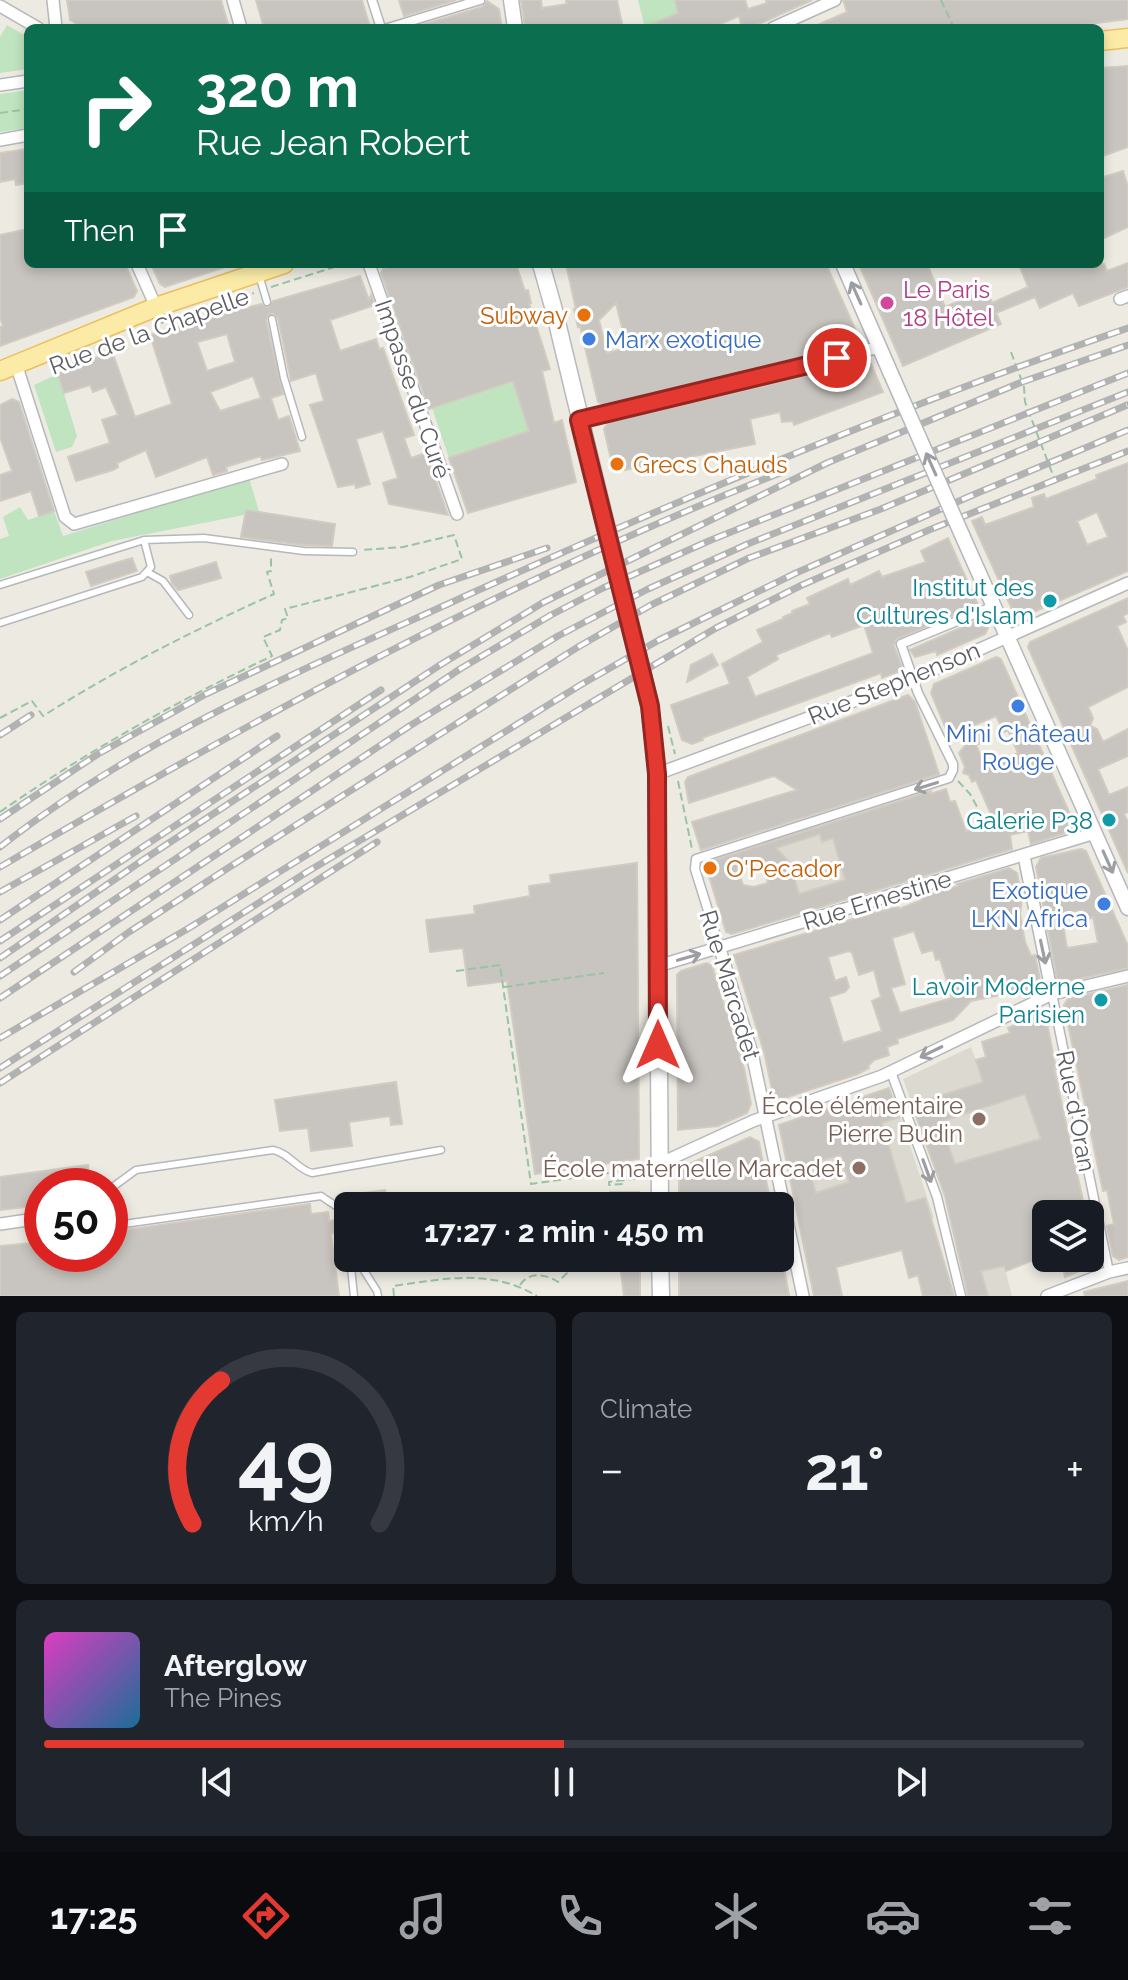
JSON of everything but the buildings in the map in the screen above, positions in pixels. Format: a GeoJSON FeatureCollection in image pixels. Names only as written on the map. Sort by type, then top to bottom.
{"type":"FeatureCollection","features":[{"type":"Feature","properties":{"kind":"main road"},"geometry":{"type":"LineString","coordinates":[[1104,41],[1128,38]]}},
{"type":"Feature","properties":{"kind":"main road","name":"Rue de la Chapelle"},"geometry":{"type":"LineString","coordinates":[[8,367],[261,281],[279,268]]}},
{"type":"Feature","properties":{"kind":"main road"},"geometry":{"type":"LineString","coordinates":[[542,268],[649,700],[657,774],[660,1192]]}},
{"type":"Feature","properties":{"kind":"main road"},"geometry":{"type":"LineString","coordinates":[[660,1272],[661,1296]]}},
{"type":"Feature","properties":{"kind":"street"},"geometry":{"type":"LineString","coordinates":[[53,0],[56,24]]}},
{"type":"Feature","properties":{"kind":"street"},"geometry":{"type":"LineString","coordinates":[[233,0],[240,24]]}},
{"type":"Feature","properties":{"kind":"street"},"geometry":{"type":"LineString","coordinates":[[372,0],[380,24]]}},
{"type":"Feature","properties":{"kind":"street"},"geometry":{"type":"LineString","coordinates":[[401,24],[480,0]]}},
{"type":"Feature","properties":{"kind":"street"},"geometry":{"type":"LineString","coordinates":[[511,0],[514,24]]}},
{"type":"Feature","properties":{"kind":"street"},"geometry":{"type":"LineString","coordinates":[[782,24],[835,0]]}},
{"type":"Feature","properties":{"kind":"street"},"geometry":{"type":"LineString","coordinates":[[0,6],[31,24]]}},
{"type":"Feature","properties":{"kind":"street"},"geometry":{"type":"LineString","coordinates":[[0,85],[24,82]]}},
{"type":"Feature","properties":{"kind":"street"},"geometry":{"type":"LineString","coordinates":[[0,140],[24,136]]}},
{"type":"Feature","properties":{"kind":"street"},"geometry":{"type":"LineString","coordinates":[[139,268],[159,315]]}},
{"type":"Feature","properties":{"kind":"street","name":"Impasse du Curé"},"geometry":{"type":"LineString","coordinates":[[370,268],[457,514]]}},
{"type":"Feature","properties":{"kind":"street"},"geometry":{"type":"LineString","coordinates":[[845,268],[1128,908]]}},
{"type":"Feature","properties":{"kind":"street"},"geometry":{"type":"LineString","coordinates":[[579,420],[880,347]]}},
{"type":"Feature","properties":{"kind":"street"},"geometry":{"type":"LineString","coordinates":[[8,367],[65,517],[74,524],[282,464]]}},
{"type":"Feature","properties":{"kind":"street","name":"Rue Stephenson"},"geometry":{"type":"LineString","coordinates":[[657,774],[913,679],[1128,583]]}},
{"type":"Feature","properties":{"kind":"street"},"geometry":{"type":"LineString","coordinates":[[694,862],[701,857],[944,781],[952,774],[953,764],[913,679],[901,644],[994,606]]}},
{"type":"Feature","properties":{"kind":"street","name":"Rue Ernestine"},"geometry":{"type":"LineString","coordinates":[[658,966],[1095,833]]}},
{"type":"Feature","properties":{"kind":"street","name":"Rue d'Oran"},"geometry":{"type":"LineString","coordinates":[[1024,856],[1109,1272]]}},
{"type":"Feature","properties":{"kind":"street","name":"Rue Marcadet"},"geometry":{"type":"LineString","coordinates":[[694,862],[752,1053],[803,1296]]}},
{"type":"Feature","properties":{"kind":"street"},"geometry":{"type":"LineString","coordinates":[[659,1164],[765,1117],[891,1072],[1052,994],[1128,976]]}},
{"type":"Feature","properties":{"kind":"street"},"geometry":{"type":"LineString","coordinates":[[891,1072],[937,1197],[961,1296]]}},
{"type":"Feature","properties":{"kind":"street"},"geometry":{"type":"LineString","coordinates":[[0,1224],[24,1221]]}},
{"type":"Feature","properties":{"kind":"street"},"geometry":{"type":"LineString","coordinates":[[1047,1296],[1109,1272],[1128,1268]]}},
{"type":"Feature","properties":{"kind":"lane"},"geometry":{"type":"LineString","coordinates":[[261,281],[267,302]]}},
{"type":"Feature","properties":{"kind":"lane"},"geometry":{"type":"LineString","coordinates":[[272,319],[284,378],[302,437]]}},
{"type":"Feature","properties":{"kind":"lane"},"geometry":{"type":"LineString","coordinates":[[0,585],[144,540],[204,538],[304,551],[353,552]]}},
{"type":"Feature","properties":{"kind":"lane"},"geometry":{"type":"LineString","coordinates":[[0,623],[142,577],[151,567],[144,540]]}},
{"type":"Feature","properties":{"kind":"lane"},"geometry":{"type":"LineString","coordinates":[[147,572],[163,581],[189,615]]}},
{"type":"Feature","properties":{"kind":"lane"},"geometry":{"type":"LineString","coordinates":[[128,1176],[136,1170],[273,1150],[281,1151],[304,1171],[312,1173],[441,1150]]}},
{"type":"Feature","properties":{"kind":"lane"},"geometry":{"type":"LineString","coordinates":[[128,1223],[321,1196],[334,1205]]}},
{"type":"Feature","properties":{"kind":"lane"},"geometry":{"type":"LineString","coordinates":[[351,1272],[354,1296]]}},
{"type":"Feature","properties":{"kind":"lane"},"geometry":{"type":"LineString","coordinates":[[365,1272],[378,1296]]}},
{"type":"Feature","properties":{"kind":"path"},"geometry":{"type":"LineString","coordinates":[[941,0],[952,24]]}},
{"type":"Feature","properties":{"kind":"path"},"geometry":{"type":"LineString","coordinates":[[0,113],[24,110]]}},
{"type":"Feature","properties":{"kind":"path","name":"Rue de la Chapelle"},"geometry":{"type":"LineString","coordinates":[[159,315],[261,281],[324,268]]}},
{"type":"Feature","properties":{"kind":"path"},"geometry":{"type":"LineString","coordinates":[[1011,352],[1024,387],[1025,402],[1054,478]]}},
{"type":"Feature","properties":{"kind":"path"},"geometry":{"type":"LineString","coordinates":[[0,812],[137,725],[272,656],[263,637],[280,630],[282,620],[288,618],[285,609],[410,577],[462,559],[454,535],[403,547],[353,552]]}},
{"type":"Feature","properties":{"kind":"path"},"geometry":{"type":"LineString","coordinates":[[0,718],[32,701],[43,716],[149,654],[274,594],[267,572],[271,571],[272,546]]}},
{"type":"Feature","properties":{"kind":"path"},"geometry":{"type":"LineString","coordinates":[[667,725],[675,756]]}},
{"type":"Feature","properties":{"kind":"path"},"geometry":{"type":"LineString","coordinates":[[677,773],[694,862]]}},
{"type":"Feature","properties":{"kind":"path"},"geometry":{"type":"LineString","coordinates":[[952,774],[970,794],[991,832]]}},
{"type":"Feature","properties":{"kind":"path"},"geometry":{"type":"LineString","coordinates":[[456,971],[500,965],[531,1184],[622,1171],[624,1184],[609,1185],[609,1182],[624,1180],[639,1178]]}},
{"type":"Feature","properties":{"kind":"path"},"geometry":{"type":"LineString","coordinates":[[503,987],[604,973]]}},
{"type":"Feature","properties":{"kind":"path"},"geometry":{"type":"LineString","coordinates":[[519,1286],[524,1279],[536,1275],[549,1276],[558,1282],[568,1272]]}},
{"type":"Feature","properties":{"kind":"path"},"geometry":{"type":"LineString","coordinates":[[394,1296],[393,1286],[473,1276],[519,1286],[537,1296]]}},
{"type":"Feature","properties":{"kind":"shaded area"},"geometry":{"type":"Polygon","coordinates":[[[818,826],[823,842],[855,832],[872,892],[765,924],[754,887],[768,883],[761,861],[745,865],[741,850],[818,826]]]}},
{"type":"Feature","properties":{"kind":"shaded area","name":"École élémentaire Pierre Budin"},"geometry":{"type":"Polygon","coordinates":[[[971,1047],[980,1071],[1025,1075],[1056,1069],[1063,1104],[1037,1109],[1055,1160],[944,1193],[903,1079],[971,1047]]]}},
{"type":"Feature","properties":{"kind":"shaded area","name":"École maternelle Marcadet"},"geometry":{"type":"Polygon","coordinates":[[[898,1110],[934,1218],[891,1228],[877,1173],[794,1200],[789,1171],[869,1146],[862,1122],[898,1110]]]}},
{"type":"Feature","properties":{"kind":"shaded area"},"geometry":{"type":"Polygon","coordinates":[[[997,1238],[1012,1296],[969,1296],[957,1247],[997,1238]]]}},
{"type":"Feature","properties":{"kind":"green space"},"geometry":{"type":"Polygon","coordinates":[[[638,0],[675,0],[678,13],[654,24],[644,24],[638,0]]]}},
{"type":"Feature","properties":{"kind":"green space"},"geometry":{"type":"Polygon","coordinates":[[[7,25],[24,35],[24,70],[0,73],[0,37],[7,25]]]}},
{"type":"Feature","properties":{"kind":"green space"},"geometry":{"type":"Polygon","coordinates":[[[24,91],[24,129],[0,132],[0,94],[24,91]]]}},
{"type":"Feature","properties":{"kind":"green space"},"geometry":{"type":"Polygon","coordinates":[[[58,374],[77,436],[72,447],[56,452],[34,385],[58,374]]]}},
{"type":"Feature","properties":{"kind":"green space"},"geometry":{"type":"Polygon","coordinates":[[[513,381],[529,431],[449,458],[432,408],[513,381]]]}},
{"type":"Feature","properties":{"kind":"green space"},"geometry":{"type":"Polygon","coordinates":[[[249,478],[259,511],[246,509],[244,515],[112,541],[0,579],[0,539],[9,536],[3,517],[20,507],[28,520],[54,511],[63,536],[249,478]]]}},
{"type":"Feature","properties":{"kind":"railway"},"geometry":{"type":"LineString","coordinates":[[0,847],[52,809],[161,741],[274,683],[786,457],[956,390],[1128,328]]}},
{"type":"Feature","properties":{"kind":"railway"},"geometry":{"type":"LineString","coordinates":[[0,958],[440,665],[544,602],[827,463],[1022,382],[1128,345]]}},
{"type":"Feature","properties":{"kind":"railway"},"geometry":{"type":"LineString","coordinates":[[0,976],[460,669],[551,615],[711,540],[1128,373]]}},
{"type":"Feature","properties":{"kind":"railway"},"geometry":{"type":"LineString","coordinates":[[0,998],[411,725],[558,636],[648,589],[750,543],[1128,392]]}},
{"type":"Feature","properties":{"kind":"railway"},"geometry":{"type":"LineString","coordinates":[[74,972],[228,868],[578,647],[651,605],[749,558],[881,509],[1127,405]]}},
{"type":"Feature","properties":{"kind":"railway"},"geometry":{"type":"LineString","coordinates":[[0,1038],[189,928],[582,684],[659,640],[796,573],[1128,430]]}},
{"type":"Feature","properties":{"kind":"railway"},"geometry":{"type":"LineString","coordinates":[[0,1068],[307,872],[716,628],[802,585],[929,530],[1128,451]]}},
{"type":"Feature","properties":{"kind":"railway"},"geometry":{"type":"LineString","coordinates":[[0,867],[287,705],[484,604],[684,512],[785,471]]}},
{"type":"Feature","properties":{"kind":"railway"},"geometry":{"type":"LineString","coordinates":[[0,819],[98,754],[206,694],[439,585],[547,548]]}},
{"type":"Feature","properties":{"kind":"railway"},"geometry":{"type":"LineString","coordinates":[[0,941],[381,690]]}},
{"type":"Feature","properties":{"kind":"railway"},"geometry":{"type":"LineString","coordinates":[[0,735],[31,715]]}},
{"type":"Feature","properties":{"kind":"railway"},"geometry":{"type":"LineString","coordinates":[[0,920],[277,736]]}},
{"type":"Feature","properties":{"kind":"railway"},"geometry":{"type":"LineString","coordinates":[[0,892],[136,816]]}},
{"type":"Feature","properties":{"kind":"railway"},"geometry":{"type":"LineString","coordinates":[[0,1083],[377,842]]}},
{"type":"Feature","properties":{"kind":"place","name":"Le Paris 18 Hôtel"},"geometry":{"type":"Point","coordinates":[887,303]}},
{"type":"Feature","properties":{"kind":"place","name":"Subway"},"geometry":{"type":"Point","coordinates":[584,315]}},
{"type":"Feature","properties":{"kind":"place","name":"Marx exotique"},"geometry":{"type":"Point","coordinates":[589,339]}},
{"type":"Feature","properties":{"kind":"place","name":"Grecs Chauds"},"geometry":{"type":"Point","coordinates":[617,464]}},
{"type":"Feature","properties":{"kind":"place","name":"Institut des Cultures d'Islam"},"geometry":{"type":"Point","coordinates":[1050,601]}},
{"type":"Feature","properties":{"kind":"place","name":"Mini Château Rouge"},"geometry":{"type":"Point","coordinates":[1018,706]}},
{"type":"Feature","properties":{"kind":"place","name":"Galerie P38"},"geometry":{"type":"Point","coordinates":[1109,820]}},
{"type":"Feature","properties":{"kind":"place","name":"O'Pecador"},"geometry":{"type":"Point","coordinates":[710,868]}},
{"type":"Feature","properties":{"kind":"place","name":"Exotique LKN Africa"},"geometry":{"type":"Point","coordinates":[1104,904]}},
{"type":"Feature","properties":{"kind":"place","name":"Lavoir Moderne Parisien"},"geometry":{"type":"Point","coordinates":[1101,1000]}},
{"type":"Feature","properties":{"kind":"place","name":"École élémentaire Pierre Budin"},"geometry":{"type":"Point","coordinates":[979,1119]}},
{"type":"Feature","properties":{"kind":"place","name":"École maternelle Marcadet"},"geometry":{"type":"Point","coordinates":[859,1168]}},
{"type":"Feature","properties":{"kind":"route"},"geometry":{"type":"LineString","coordinates":[[658,1045],[657,774],[650,706],[579,420],[837,358]]}}]}
